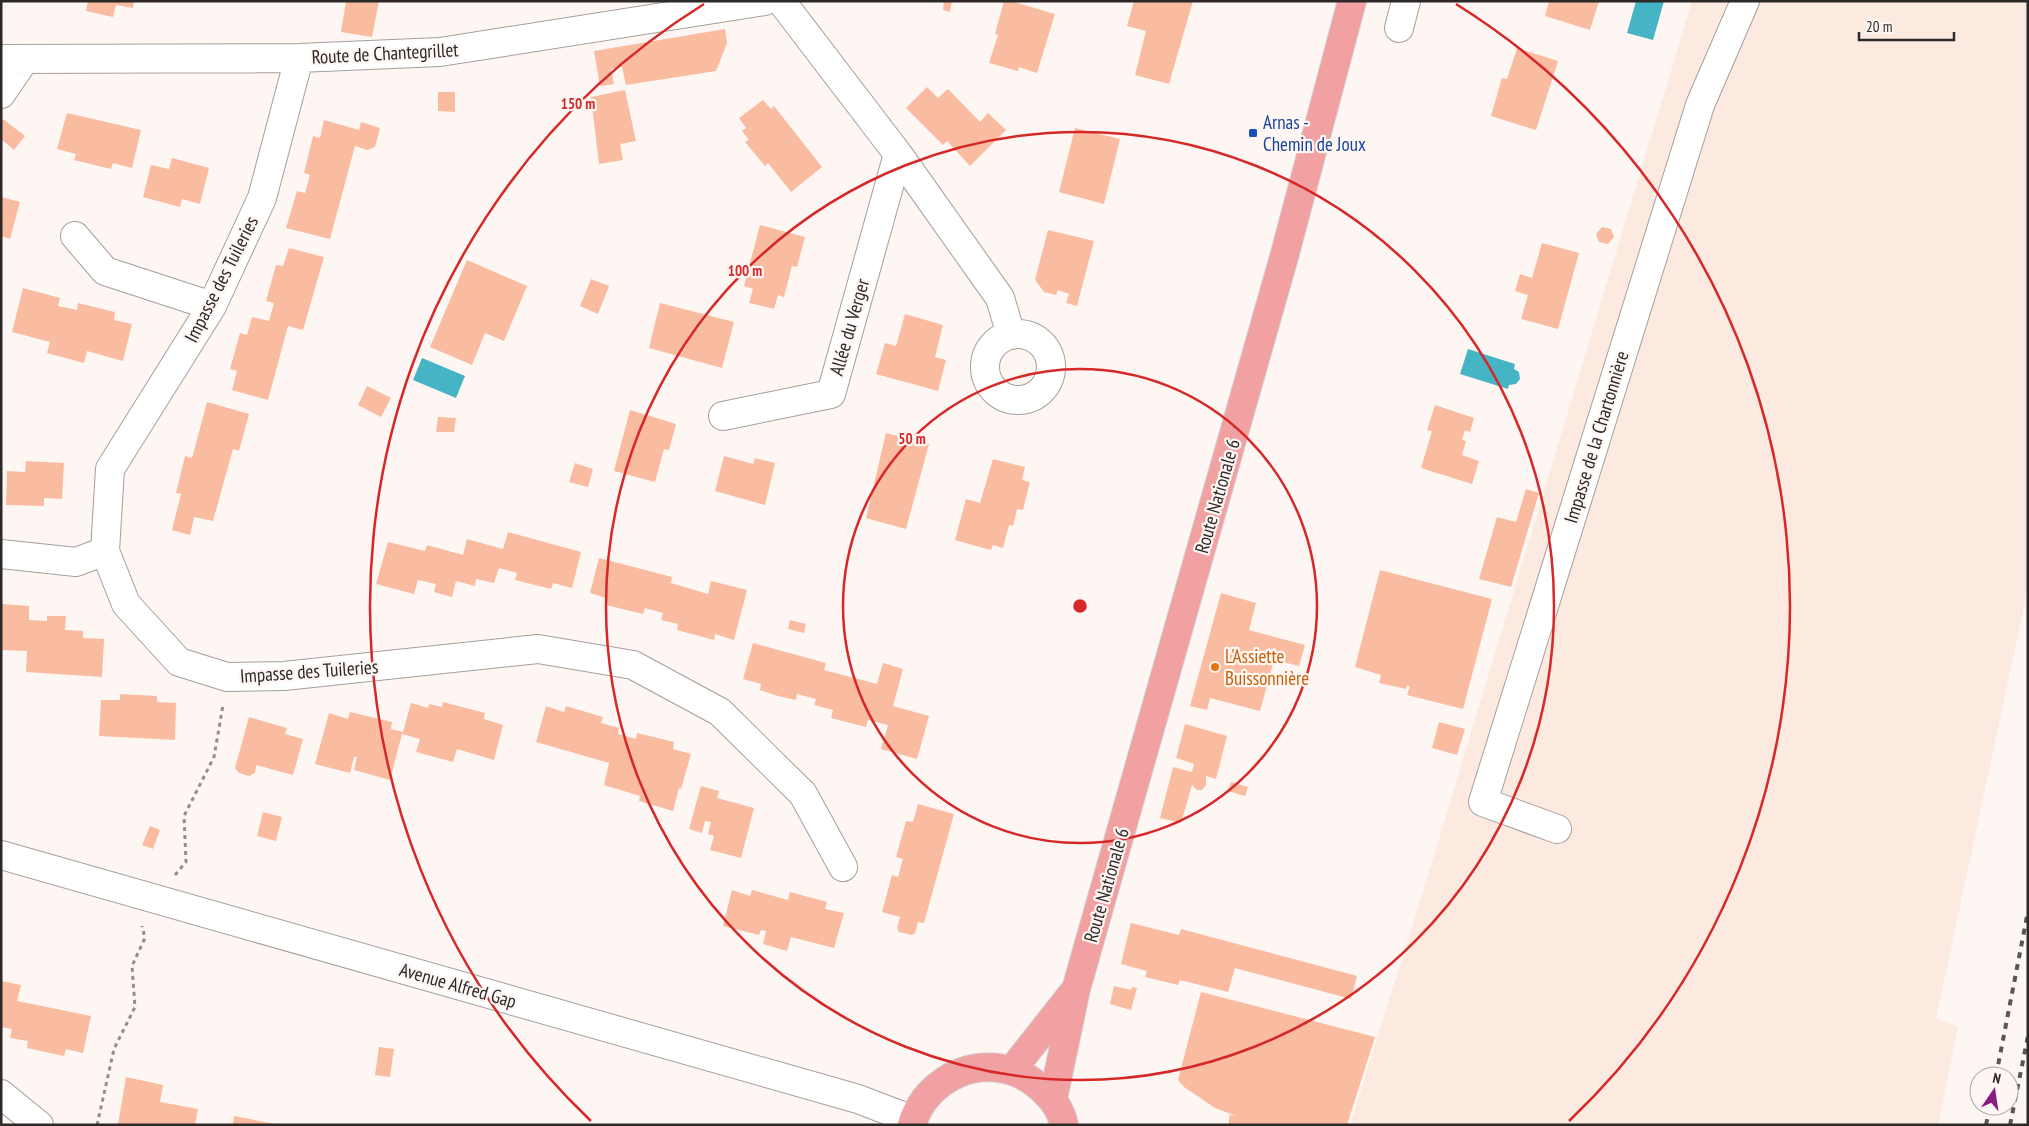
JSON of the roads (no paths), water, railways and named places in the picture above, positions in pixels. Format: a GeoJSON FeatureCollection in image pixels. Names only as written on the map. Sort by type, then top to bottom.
{"type":"FeatureCollection","features":[{"type":"Feature","properties":{"kind":"main road","name":"Route Nationale 6"},"geometry":{"type":"LineString","coordinates":[[1052,1099],[1076,989],[1284,257],[1352,1]]}},
{"type":"Feature","properties":{"kind":"main road","name":"Route Nationale 6"},"geometry":{"type":"LineString","coordinates":[[1012,1070],[1076,989]]}},
{"type":"Feature","properties":{"kind":"main road"},"geometry":{"type":"LineString","coordinates":[[913,1122],[925,1098],[942,1081],[964,1070],[988,1066],[1012,1070],[1035,1081],[1052,1099],[1064,1125]]}},
{"type":"Feature","properties":{"kind":"street","name":"Route de Chantegrillet"},"geometry":{"type":"LineString","coordinates":[[13,60],[299,58],[440,52],[766,1]]}},
{"type":"Feature","properties":{"kind":"street"},"geometry":{"type":"LineString","coordinates":[[781,1],[898,154],[1000,298],[1011,335]]}},
{"type":"Feature","properties":{"kind":"street"},"geometry":{"type":"LineString","coordinates":[[1399,28],[1406,1]]}},
{"type":"Feature","properties":{"kind":"street","name":"Impasse de la Chartonnière"},"geometry":{"type":"LineString","coordinates":[[1557,829],[1482,802],[1700,105],[1745,1]]}},
{"type":"Feature","properties":{"kind":"street","name":"Impasse des Tuileries"},"geometry":{"type":"LineString","coordinates":[[299,58],[262,198],[212,306],[110,469],[106,551],[126,604],[179,662],[227,677],[284,676],[538,650],[633,665],[720,712],[803,794],[843,867]]}},
{"type":"Feature","properties":{"kind":"street"},"geometry":{"type":"LineString","coordinates":[[1,94],[13,60]]}},
{"type":"Feature","properties":{"kind":"street","name":"Allée du Verger"},"geometry":{"type":"LineString","coordinates":[[723,416],[830,394],[898,154]]}},
{"type":"Feature","properties":{"kind":"street"},"geometry":{"type":"LineString","coordinates":[[75,236],[105,271],[212,306]]}},
{"type":"Feature","properties":{"kind":"street"},"geometry":{"type":"LineString","coordinates":[[1,554],[76,562],[106,551]]}},
{"type":"Feature","properties":{"kind":"street","name":"Avenue Alfred Gap"},"geometry":{"type":"LineString","coordinates":[[1,855],[858,1099],[913,1122]]}},
{"type":"Feature","properties":{"kind":"street"},"geometry":{"type":"LineString","coordinates":[[1,1094],[39,1125]]}},
{"type":"Feature","properties":{"kind":"water"},"geometry":{"type":"Polygon","coordinates":[[[1636,1],[1664,1],[1653,40],[1627,33],[1636,1]]]}},
{"type":"Feature","properties":{"kind":"water"},"geometry":{"type":"Polygon","coordinates":[[[1468,349],[1515,364],[1514,369],[1519,372],[1520,379],[1516,384],[1509,385],[1508,389],[1460,374],[1468,349]]]}},
{"type":"Feature","properties":{"kind":"water"},"geometry":{"type":"Polygon","coordinates":[[[422,358],[465,376],[456,398],[413,380],[422,358]]]}},
{"type":"Feature","properties":{"kind":"railway"},"geometry":{"type":"LineString","coordinates":[[1998,1066],[2028,911]]}},
{"type":"Feature","properties":{"kind":"railway"},"geometry":{"type":"LineString","coordinates":[[2010,1125],[2028,1036]]}},
{"type":"Feature","properties":{"kind":"railway"},"geometry":{"type":"LineString","coordinates":[[1986,1125],[1988,1116]]}},
{"type":"Feature","properties":{"kind":"place","name":"Arnas - Chemin de Joux"},"geometry":{"type":"Point","coordinates":[1253,133]}},
{"type":"Feature","properties":{"kind":"place","name":"L'Assiette Buissonnière"},"geometry":{"type":"Point","coordinates":[1215,667]}}]}
